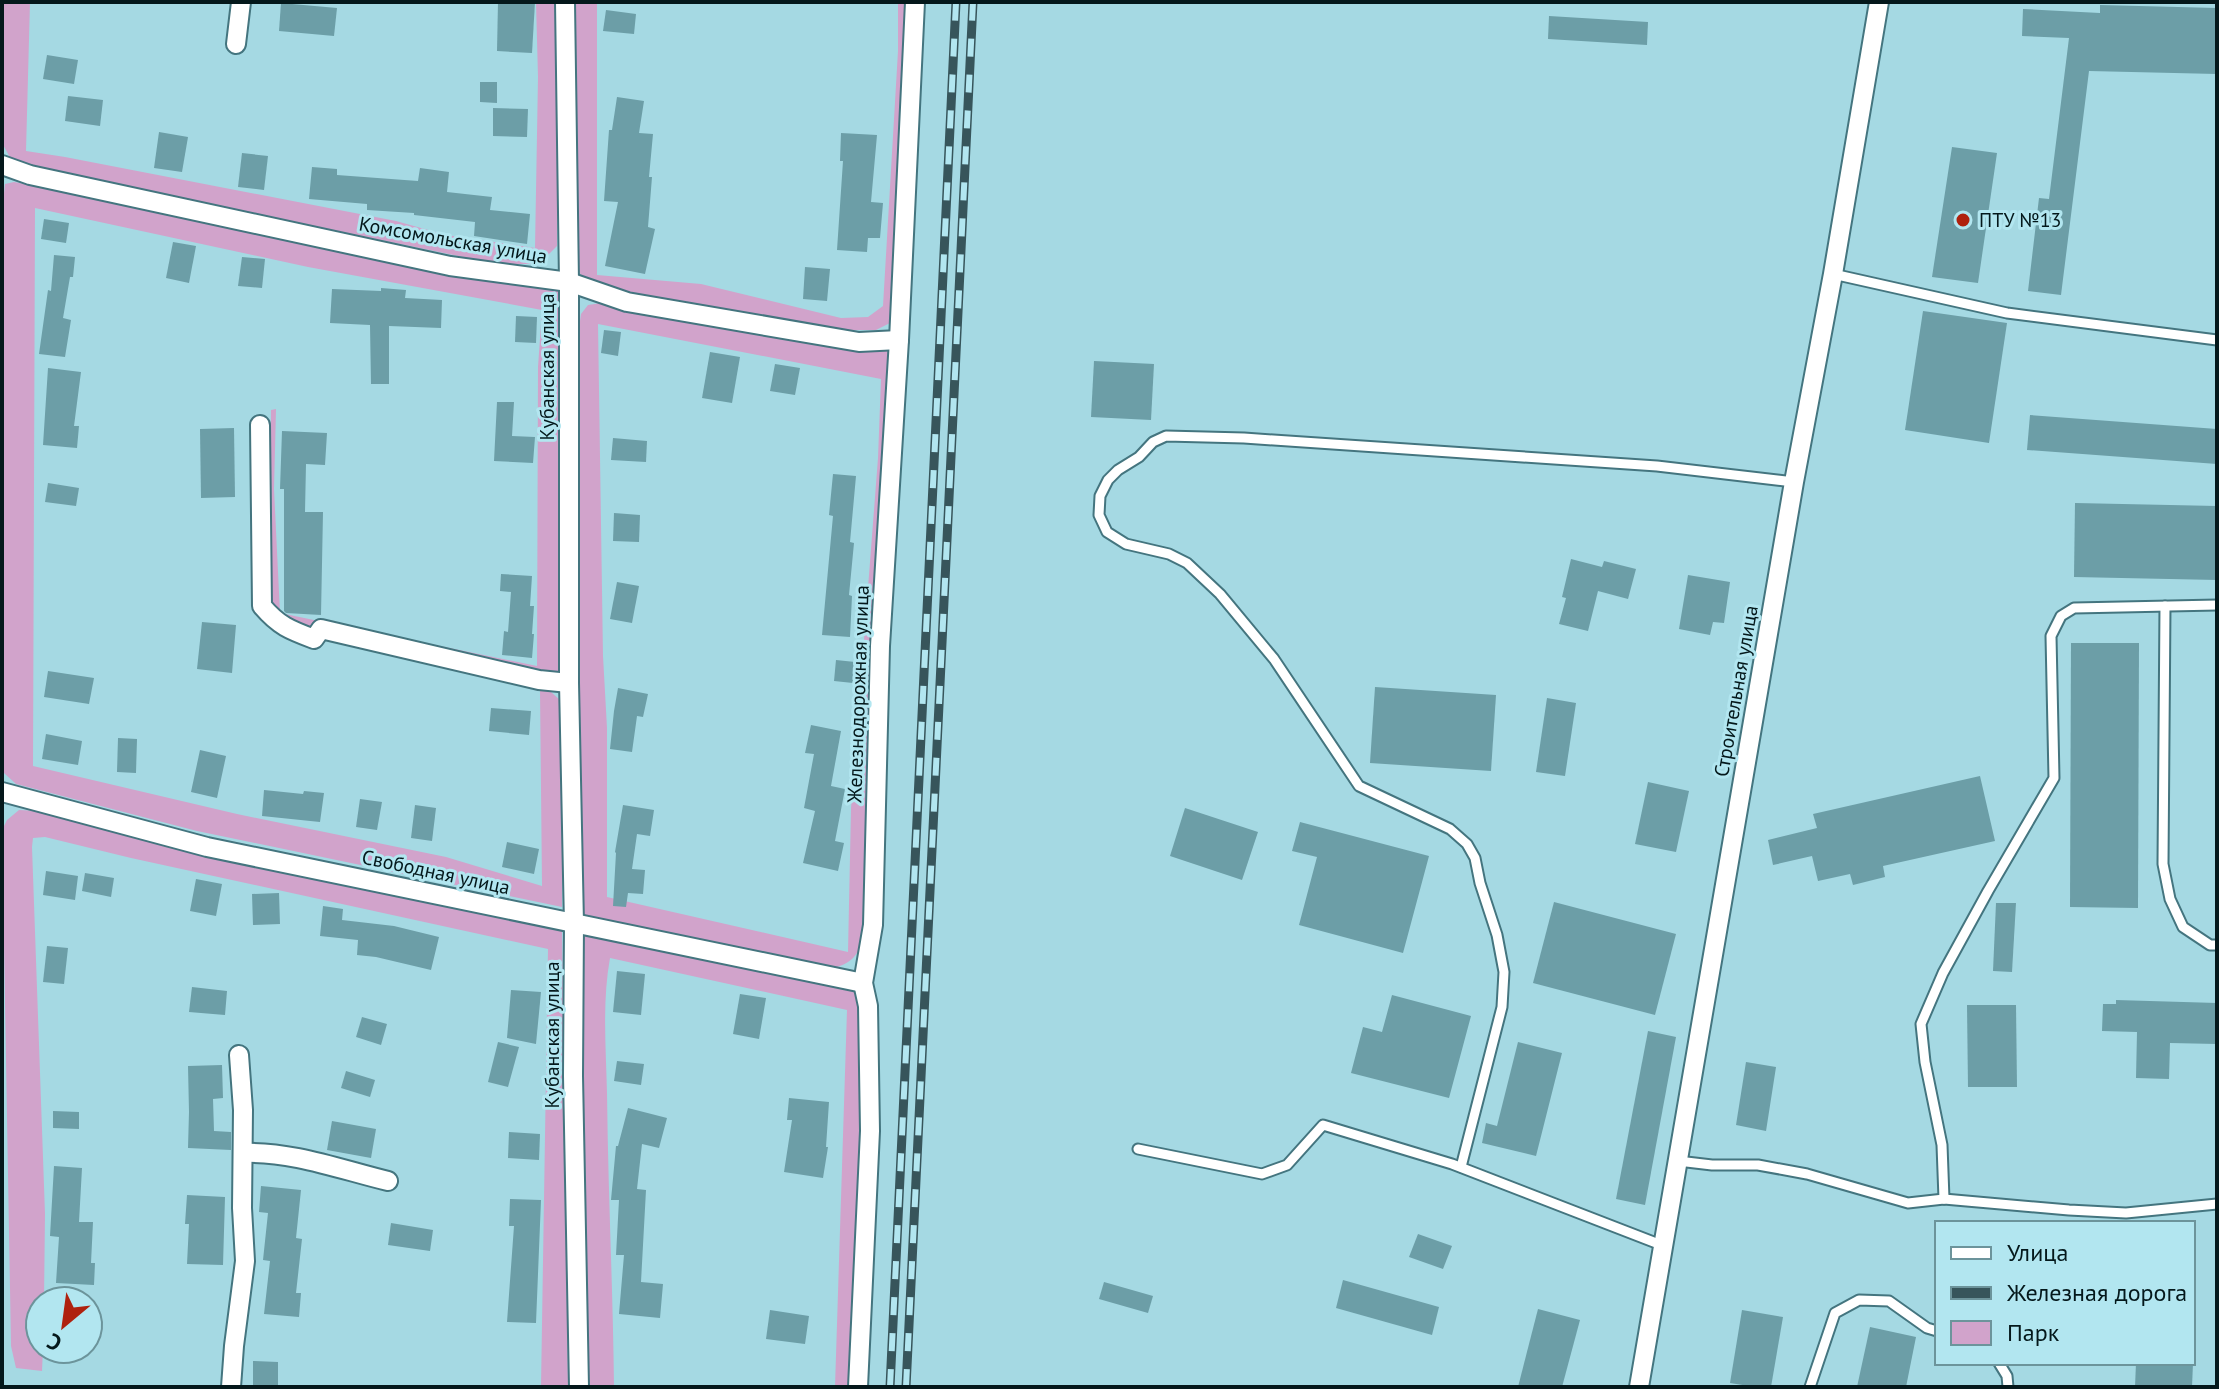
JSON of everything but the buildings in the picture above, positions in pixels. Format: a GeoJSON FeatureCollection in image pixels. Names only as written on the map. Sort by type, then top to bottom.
{"type":"FeatureCollection","features":[{"type":"Feature","properties":{"kind":"street"},"geometry":{"type":"LineString","coordinates":[[236,44],[241,2]]}},
{"type":"Feature","properties":{"kind":"street","name":"Кубанская улица"},"geometry":{"type":"LineString","coordinates":[[565,2],[569,683],[579,1387]]}},
{"type":"Feature","properties":{"kind":"street","name":"Железнодорожная улица"},"geometry":{"type":"LineString","coordinates":[[858,1387],[870,1131],[868,1006],[863,983],[873,925],[880,646],[915,2]]}},
{"type":"Feature","properties":{"kind":"street","name":"Строительная улица"},"geometry":{"type":"LineString","coordinates":[[1639,1387],[1879,2]]}},
{"type":"Feature","properties":{"kind":"street","name":"Комсомольская улица"},"geometry":{"type":"LineString","coordinates":[[2,165],[30,175],[434,262],[569,282],[627,302],[859,342],[899,340]]}},
{"type":"Feature","properties":{"kind":"street"},"geometry":{"type":"LineString","coordinates":[[260,425],[262,606],[275,621],[287,630],[314,639],[321,629],[539,680],[569,683]]}},
{"type":"Feature","properties":{"kind":"street","name":"Свободная улица"},"geometry":{"type":"LineString","coordinates":[[2,792],[207,847],[863,983]]}},
{"type":"Feature","properties":{"kind":"street"},"geometry":{"type":"LineString","coordinates":[[231,1387],[245,1261],[239,1055]]}},
{"type":"Feature","properties":{"kind":"street"},"geometry":{"type":"LineString","coordinates":[[243,1153],[257,1152],[308,1161],[388,1181]]}},
{"type":"Feature","properties":{"kind":"lane"},"geometry":{"type":"LineString","coordinates":[[1833,274],[2007,313],[2217,340]]}},
{"type":"Feature","properties":{"kind":"lane"},"geometry":{"type":"LineString","coordinates":[[1461,1167],[1502,1007],[1504,972],[1475,858],[1467,844],[1450,829],[1359,786],[1274,659],[1220,594],[1187,563],[1169,554],[1126,544],[1107,532],[1099,515],[1100,496],[1108,480],[1118,470],[1139,457],[1153,442],[1166,436],[1291,440],[1657,466],[1794,482]]}},
{"type":"Feature","properties":{"kind":"lane"},"geometry":{"type":"LineString","coordinates":[[1944,1199],[1942,1145],[1925,1062],[1921,1024],[1943,973],[2054,778],[2051,636],[2061,616],[2074,608],[2217,605]]}},
{"type":"Feature","properties":{"kind":"lane"},"geometry":{"type":"LineString","coordinates":[[2165,606],[2163,864],[2170,899],[2183,927],[2210,945],[2217,945]]}},
{"type":"Feature","properties":{"kind":"lane"},"geometry":{"type":"LineString","coordinates":[[1138,1149],[1262,1174],[1287,1165],[1323,1125],[1461,1167],[1664,1246]]}},
{"type":"Feature","properties":{"kind":"lane"},"geometry":{"type":"LineString","coordinates":[[1678,1161],[1758,1165],[1807,1174],[1908,1203],[1944,1199],[2126,1213],[2217,1204]]}},
{"type":"Feature","properties":{"kind":"lane"},"geometry":{"type":"LineString","coordinates":[[1810,1387],[1835,1313],[1859,1300],[1889,1301],[1935,1330]]}},
{"type":"Feature","properties":{"kind":"lane"},"geometry":{"type":"LineString","coordinates":[[2000,1365],[2007,1376],[2008,1387]]}},
{"type":"Feature","properties":{"kind":"green space"},"geometry":{"type":"Polygon","coordinates":[[[2,2],[30,2],[26,151],[396,221],[446,235],[535,248],[536,2],[558,2],[557,246],[539,264],[497,264],[12,161],[2,143],[2,2]]]}},
{"type":"Feature","properties":{"kind":"green space"},"geometry":{"type":"Polygon","coordinates":[[[575,2],[597,2],[597,275],[701,284],[841,318],[868,317],[883,306],[898,51],[898,2],[909,2],[895,302],[890,323],[876,330],[843,330],[694,308],[584,283],[576,263],[575,2]]]}},
{"type":"Feature","properties":{"kind":"green space"},"geometry":{"type":"Polygon","coordinates":[[[14,182],[476,280],[496,279],[558,289],[562,299],[561,676],[429,653],[290,622],[277,614],[269,597],[271,410],[276,409],[274,489],[280,613],[537,666],[538,367],[542,310],[308,267],[35,208],[33,766],[237,814],[446,857],[542,886],[540,690],[551,692],[560,700],[564,722],[562,907],[197,831],[16,784],[4,773],[3,203],[5,184],[14,182]]]}},
{"type":"Feature","properties":{"kind":"green space"},"geometry":{"type":"Polygon","coordinates":[[[608,302],[795,337],[888,350],[892,359],[866,934],[857,953],[844,965],[829,969],[582,917],[577,427],[579,328],[581,314],[588,305],[608,302]],[[598,324],[607,728],[607,897],[848,952],[851,809],[878,458],[881,379],[598,324]]]}},
{"type":"Feature","properties":{"kind":"green space"},"geometry":{"type":"Polygon","coordinates":[[[19,810],[38,811],[199,855],[562,929],[568,1387],[541,1387],[548,949],[45,837],[33,838],[32,847],[45,1214],[44,1285],[24,1285],[24,1365],[42,1365],[42,1371],[16,1368],[11,1346],[2,830],[7,820],[19,810]]]}},
{"type":"Feature","properties":{"kind":"green space"},"geometry":{"type":"Polygon","coordinates":[[[583,930],[854,989],[863,1012],[863,1140],[849,1387],[835,1387],[847,1010],[610,958],[605,1026],[614,1387],[588,1387],[583,930]]]}},
{"type":"Feature","properties":{"kind":"railway"},"geometry":{"type":"LineString","coordinates":[[890,1387],[956,2]]}},
{"type":"Feature","properties":{"kind":"railway"},"geometry":{"type":"LineString","coordinates":[[906,1387],[973,2]]}},
{"type":"Feature","properties":{"kind":"place","name":"ПТУ №13"},"geometry":{"type":"Point","coordinates":[1963,220]}}]}
